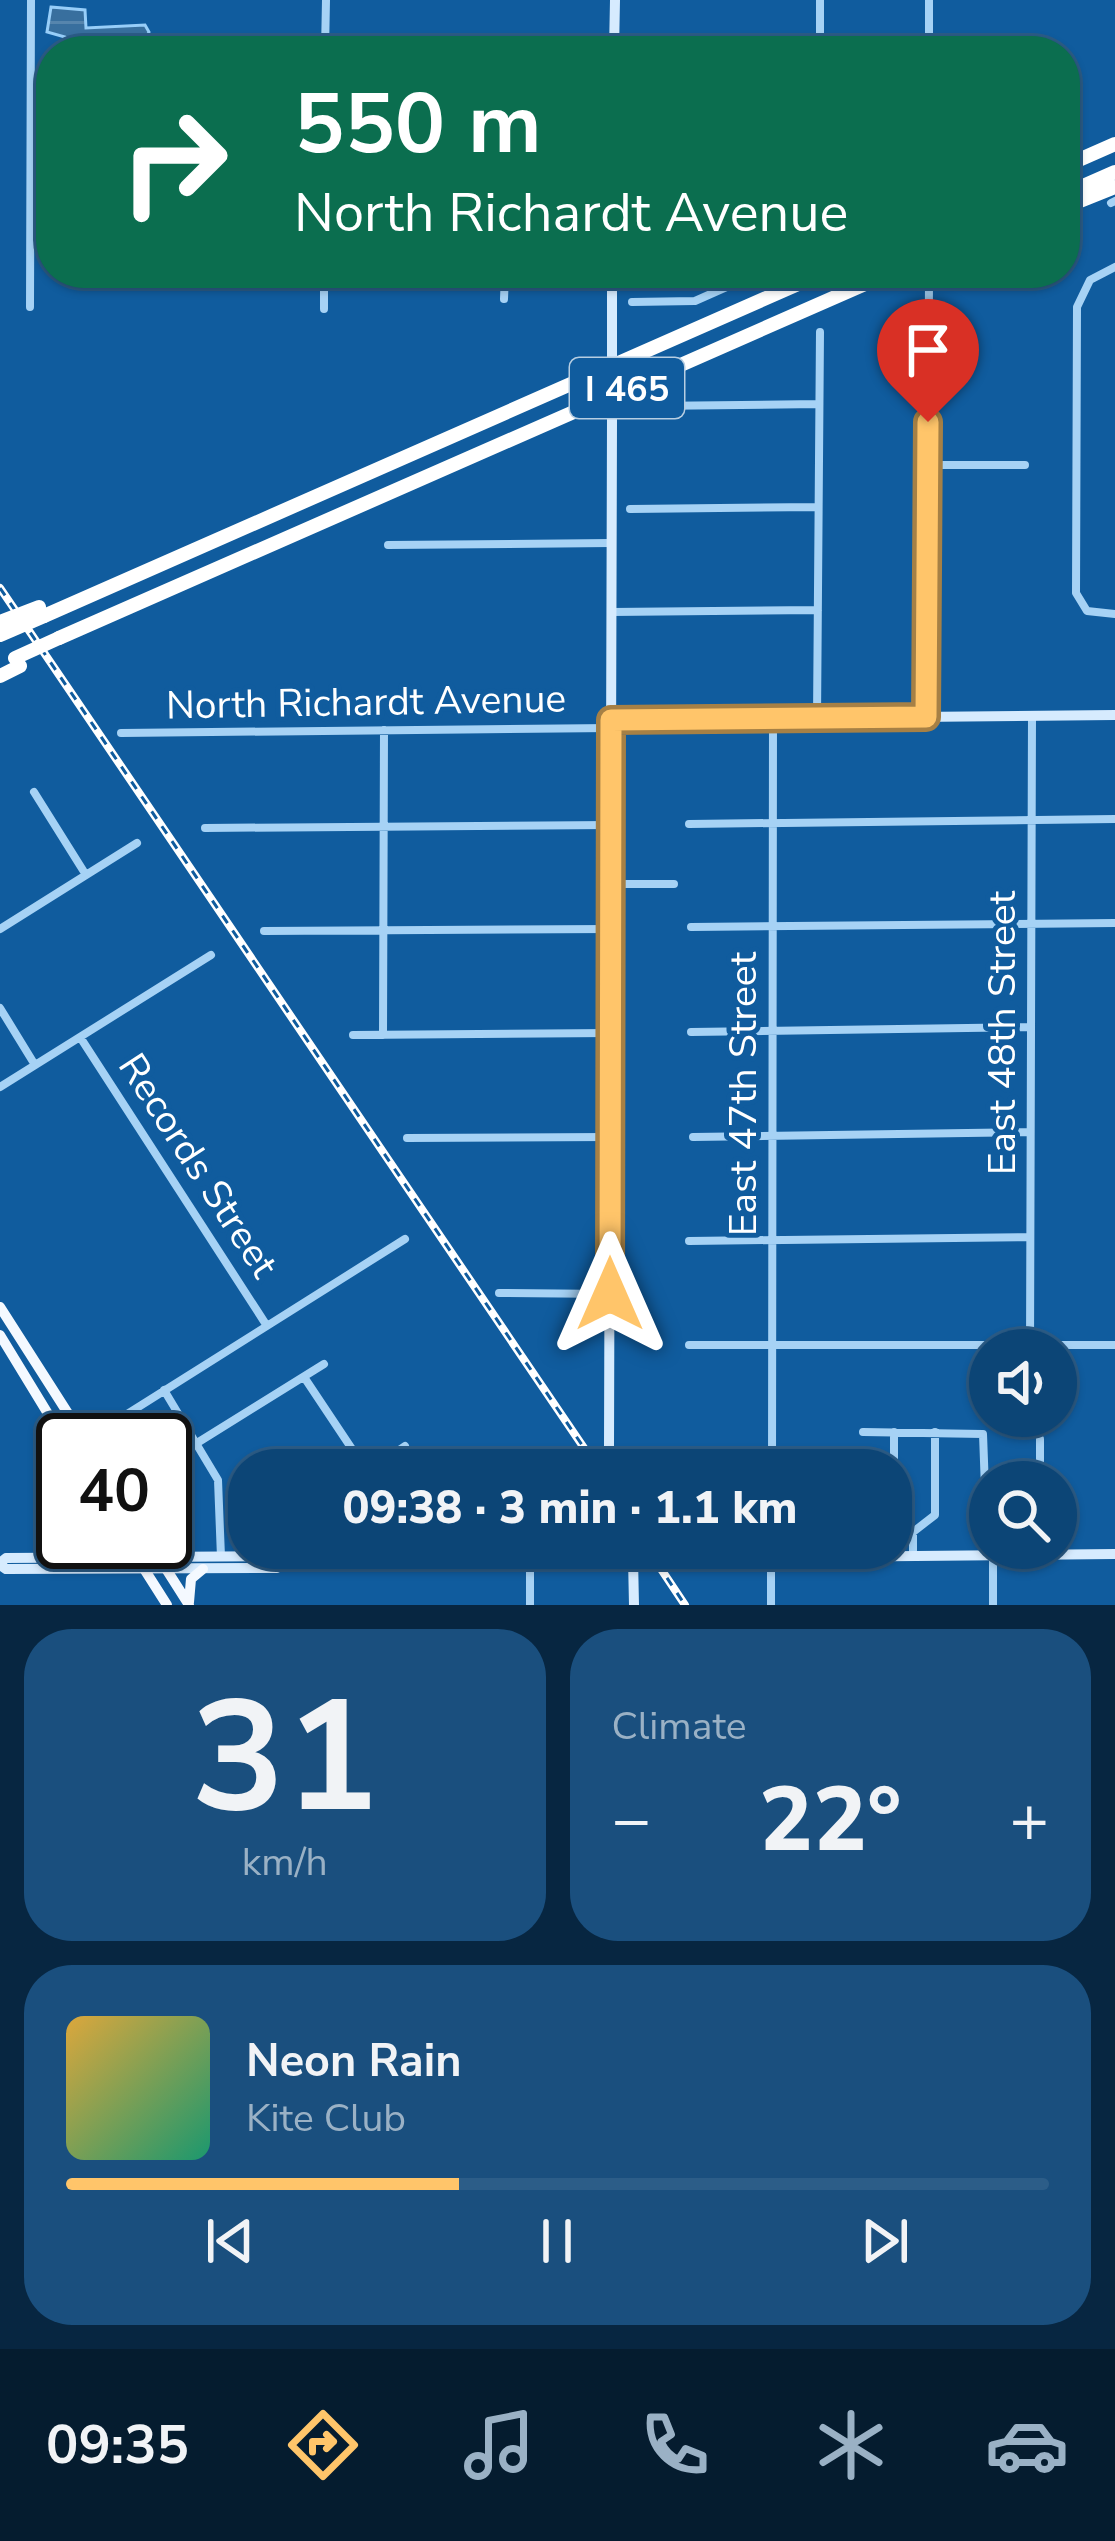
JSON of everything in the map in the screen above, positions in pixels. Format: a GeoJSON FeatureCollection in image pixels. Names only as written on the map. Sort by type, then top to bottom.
{"type":"FeatureCollection","features":[{"type":"Feature","properties":{"kind":"highway"},"geometry":{"type":"LineString","coordinates":[[1080,159],[1115,144]]}},
{"type":"Feature","properties":{"kind":"highway"},"geometry":{"type":"LineString","coordinates":[[1080,187],[1115,172]]}},
{"type":"Feature","properties":{"kind":"highway"},"geometry":{"type":"LineString","coordinates":[[1080,204],[1114,197]]}},
{"type":"Feature","properties":{"kind":"highway","name":"I 465"},"geometry":{"type":"LineString","coordinates":[[0,635],[41,612],[789,288]]}},
{"type":"Feature","properties":{"kind":"highway","name":"I 465"},"geometry":{"type":"LineString","coordinates":[[12,662],[856,288]]}},
{"type":"Feature","properties":{"kind":"highway"},"geometry":{"type":"LineString","coordinates":[[0,622],[41,612]]}},
{"type":"Feature","properties":{"kind":"highway"},"geometry":{"type":"LineString","coordinates":[[0,676],[12,662]]}},
{"type":"Feature","properties":{"kind":"main road"},"geometry":{"type":"LineString","coordinates":[[0,1306],[69,1413]]}},
{"type":"Feature","properties":{"kind":"main road"},"geometry":{"type":"LineString","coordinates":[[0,1336],[47,1413]]}},
{"type":"Feature","properties":{"kind":"main road"},"geometry":{"type":"LineString","coordinates":[[144,1569],[167,1605]]}},
{"type":"Feature","properties":{"kind":"main road"},"geometry":{"type":"LineString","coordinates":[[166,1569],[188,1605]]}},
{"type":"Feature","properties":{"kind":"main road"},"geometry":{"type":"LineString","coordinates":[[188,1605],[190,1581],[203,1569]]}},
{"type":"Feature","properties":{"kind":"street"},"geometry":{"type":"LineString","coordinates":[[30,307],[31,0]]}},
{"type":"Feature","properties":{"kind":"street"},"geometry":{"type":"LineString","coordinates":[[325,36],[326,0]]}},
{"type":"Feature","properties":{"kind":"street"},"geometry":{"type":"LineString","coordinates":[[614,0],[614,36]]}},
{"type":"Feature","properties":{"kind":"street"},"geometry":{"type":"LineString","coordinates":[[820,0],[820,36]]}},
{"type":"Feature","properties":{"kind":"street"},"geometry":{"type":"LineString","coordinates":[[929,0],[929,36]]}},
{"type":"Feature","properties":{"kind":"street"},"geometry":{"type":"LineString","coordinates":[[1115,267],[1084,286],[1076,307],[1076,593],[1083,608],[1094,614],[1115,614]]}},
{"type":"Feature","properties":{"kind":"street"},"geometry":{"type":"LineString","coordinates":[[324,288],[324,309]]}},
{"type":"Feature","properties":{"kind":"street"},"geometry":{"type":"LineString","coordinates":[[504,288],[504,299]]}},
{"type":"Feature","properties":{"kind":"street"},"geometry":{"type":"LineString","coordinates":[[609,1449],[612,288]]}},
{"type":"Feature","properties":{"kind":"street"},"geometry":{"type":"LineString","coordinates":[[632,302],[695,301],[724,288]]}},
{"type":"Feature","properties":{"kind":"street"},"geometry":{"type":"LineString","coordinates":[[926,717],[928,288]]}},
{"type":"Feature","properties":{"kind":"street"},"geometry":{"type":"LineString","coordinates":[[818,718],[820,332]]}},
{"type":"Feature","properties":{"kind":"street"},"geometry":{"type":"LineString","coordinates":[[648,406],[819,404]]}},
{"type":"Feature","properties":{"kind":"street"},"geometry":{"type":"LineString","coordinates":[[927,465],[1025,465]]}},
{"type":"Feature","properties":{"kind":"street"},"geometry":{"type":"LineString","coordinates":[[630,509],[818,507]]}},
{"type":"Feature","properties":{"kind":"street"},"geometry":{"type":"LineString","coordinates":[[388,545],[611,543]]}},
{"type":"Feature","properties":{"kind":"street"},"geometry":{"type":"LineString","coordinates":[[611,612],[818,610]]}},
{"type":"Feature","properties":{"kind":"street","name":"North Richardt Avenue"},"geometry":{"type":"LineString","coordinates":[[121,734],[1115,715]]}},
{"type":"Feature","properties":{"kind":"street","name":"East 48th Street"},"geometry":{"type":"LineString","coordinates":[[1030,1329],[1032,716]]}},
{"type":"Feature","properties":{"kind":"street","name":"East 47th Street"},"geometry":{"type":"LineString","coordinates":[[772,1449],[773,718]]}},
{"type":"Feature","properties":{"kind":"street"},"geometry":{"type":"LineString","coordinates":[[383,1035],[384,730]]}},
{"type":"Feature","properties":{"kind":"street"},"geometry":{"type":"LineString","coordinates":[[34,792],[86,875]]}},
{"type":"Feature","properties":{"kind":"street"},"geometry":{"type":"LineString","coordinates":[[689,824],[1115,819]]}},
{"type":"Feature","properties":{"kind":"street"},"geometry":{"type":"LineString","coordinates":[[205,828],[611,825]]}},
{"type":"Feature","properties":{"kind":"street"},"geometry":{"type":"LineString","coordinates":[[0,929],[137,843]]}},
{"type":"Feature","properties":{"kind":"street"},"geometry":{"type":"LineString","coordinates":[[611,884],[674,884]]}},
{"type":"Feature","properties":{"kind":"street"},"geometry":{"type":"LineString","coordinates":[[691,927],[1115,923]]}},
{"type":"Feature","properties":{"kind":"street"},"geometry":{"type":"LineString","coordinates":[[264,932],[611,928]]}},
{"type":"Feature","properties":{"kind":"street"},"geometry":{"type":"LineString","coordinates":[[0,1087],[211,955]]}},
{"type":"Feature","properties":{"kind":"street"},"geometry":{"type":"LineString","coordinates":[[0,1008],[35,1065]]}},
{"type":"Feature","properties":{"kind":"street"},"geometry":{"type":"LineString","coordinates":[[691,1032],[1031,1028]]}},
{"type":"Feature","properties":{"kind":"street"},"geometry":{"type":"LineString","coordinates":[[353,1035],[610,1033]]}},
{"type":"Feature","properties":{"kind":"street","name":"Records Street"},"geometry":{"type":"LineString","coordinates":[[80,1036],[268,1326]]}},
{"type":"Feature","properties":{"kind":"street"},"geometry":{"type":"LineString","coordinates":[[693,1137],[1030,1132]]}},
{"type":"Feature","properties":{"kind":"street"},"geometry":{"type":"LineString","coordinates":[[407,1138],[610,1137]]}},
{"type":"Feature","properties":{"kind":"street"},"geometry":{"type":"LineString","coordinates":[[689,1241],[1030,1237]]}},
{"type":"Feature","properties":{"kind":"street"},"geometry":{"type":"LineString","coordinates":[[128,1413],[405,1239]]}},
{"type":"Feature","properties":{"kind":"street"},"geometry":{"type":"LineString","coordinates":[[500,1293],[610,1294]]}},
{"type":"Feature","properties":{"kind":"street"},"geometry":{"type":"LineString","coordinates":[[689,1345],[969,1347]]}},
{"type":"Feature","properties":{"kind":"street"},"geometry":{"type":"LineString","coordinates":[[1077,1346],[1115,1345]]}},
{"type":"Feature","properties":{"kind":"street"},"geometry":{"type":"LineString","coordinates":[[197,1444],[324,1364]]}},
{"type":"Feature","properties":{"kind":"street"},"geometry":{"type":"LineString","coordinates":[[304,1377],[354,1449]]}},
{"type":"Feature","properties":{"kind":"street"},"geometry":{"type":"LineString","coordinates":[[164,1390],[218,1480],[221,1557]]}},
{"type":"Feature","properties":{"kind":"street"},"geometry":{"type":"LineString","coordinates":[[863,1432],[978,1432],[985,1439],[985,1461]]}},
{"type":"Feature","properties":{"kind":"street"},"geometry":{"type":"LineString","coordinates":[[894,1432],[894,1516],[897,1524],[913,1532]]}},
{"type":"Feature","properties":{"kind":"street"},"geometry":{"type":"LineString","coordinates":[[913,1532],[935,1515],[934,1432]]}},
{"type":"Feature","properties":{"kind":"street"},"geometry":{"type":"LineString","coordinates":[[1040,1439],[1040,1461]]}},
{"type":"Feature","properties":{"kind":"street"},"geometry":{"type":"LineString","coordinates":[[400,1449],[405,1446]]}},
{"type":"Feature","properties":{"kind":"street"},"geometry":{"type":"LineString","coordinates":[[913,1532],[914,1555],[969,1555]]}},
{"type":"Feature","properties":{"kind":"street"},"geometry":{"type":"LineString","coordinates":[[1077,1552],[1115,1554]]}},
{"type":"Feature","properties":{"kind":"street"},"geometry":{"type":"LineString","coordinates":[[192,1557],[228,1557]]}},
{"type":"Feature","properties":{"kind":"street"},"geometry":{"type":"LineString","coordinates":[[36,1558],[6,1558],[0,1564],[6,1569],[36,1567]]}},
{"type":"Feature","properties":{"kind":"street"},"geometry":{"type":"LineString","coordinates":[[192,1569],[228,1569]]}},
{"type":"Feature","properties":{"kind":"street"},"geometry":{"type":"LineString","coordinates":[[530,1569],[530,1605]]}},
{"type":"Feature","properties":{"kind":"street"},"geometry":{"type":"LineString","coordinates":[[634,1569],[634,1605]]}},
{"type":"Feature","properties":{"kind":"street"},"geometry":{"type":"LineString","coordinates":[[770,1605],[771,1569]]}},
{"type":"Feature","properties":{"kind":"street"},"geometry":{"type":"LineString","coordinates":[[993,1569],[993,1605]]}},
{"type":"Feature","properties":{"kind":"water"},"geometry":{"type":"Polygon","coordinates":[[[51,7],[85,10],[86,28],[145,25],[149,32],[147,36],[61,36],[47,32],[51,7]]]}},
{"type":"Feature","properties":{"kind":"railway"},"geometry":{"type":"LineString","coordinates":[[0,588],[585,1449]]}},
{"type":"Feature","properties":{"kind":"railway"},"geometry":{"type":"LineString","coordinates":[[661,1569],[685,1605]]}},
{"type":"Feature","properties":{"kind":"route"},"geometry":{"type":"LineString","coordinates":[[610,1294],[611,720],[926,717],[928,422]]}}]}
